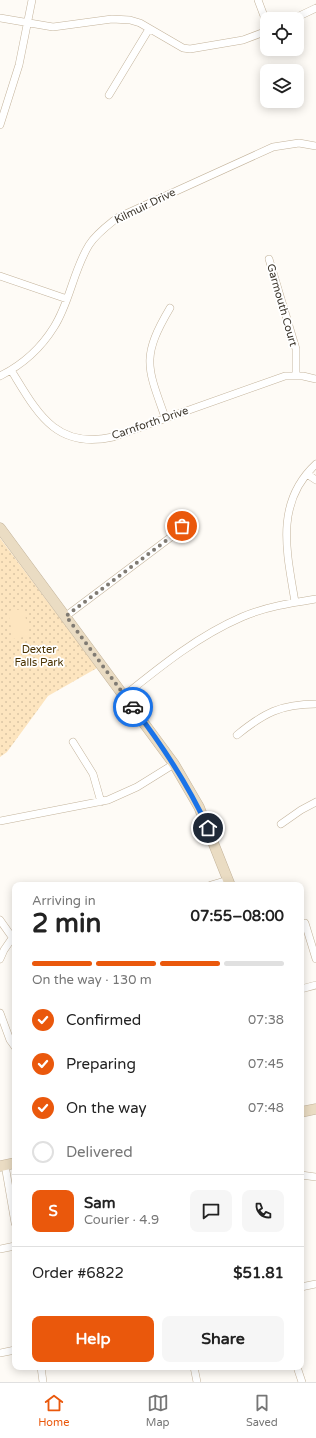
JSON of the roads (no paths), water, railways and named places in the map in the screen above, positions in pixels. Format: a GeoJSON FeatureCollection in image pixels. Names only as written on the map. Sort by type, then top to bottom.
{"type":"FeatureCollection","features":[{"type":"Feature","properties":{"kind":"street"},"geometry":{"type":"LineString","coordinates":[[0,125],[19,64],[32,0]]}},
{"type":"Feature","properties":{"kind":"street"},"geometry":{"type":"LineString","coordinates":[[258,0],[262,12]]}},
{"type":"Feature","properties":{"kind":"street"},"geometry":{"type":"LineString","coordinates":[[304,14],[316,8]]}},
{"type":"Feature","properties":{"kind":"street"},"geometry":{"type":"LineString","coordinates":[[0,18],[27,24],[53,27],[121,18],[140,23],[183,48],[190,49],[242,40],[260,34]]}},
{"type":"Feature","properties":{"kind":"street"},"geometry":{"type":"LineString","coordinates":[[109,95],[149,29]]}},
{"type":"Feature","properties":{"kind":"street","name":"Kilmuir Drive"},"geometry":{"type":"LineString","coordinates":[[0,376],[24,361],[46,339],[55,327],[89,245],[102,230],[117,218],[273,148],[299,143],[316,146]]}},
{"type":"Feature","properties":{"kind":"street","name":"Garmouth Court"},"geometry":{"type":"LineString","coordinates":[[269,259],[294,343],[296,376]]}},
{"type":"Feature","properties":{"kind":"street"},"geometry":{"type":"LineString","coordinates":[[0,276],[67,299]]}},
{"type":"Feature","properties":{"kind":"street"},"geometry":{"type":"LineString","coordinates":[[165,417],[151,378],[149,360],[153,339],[170,308]]}},
{"type":"Feature","properties":{"kind":"street","name":"Carnforth Drive"},"geometry":{"type":"LineString","coordinates":[[11,370],[38,412],[47,422],[58,431],[73,438],[85,440],[104,439],[270,381],[296,376],[316,379]]}},
{"type":"Feature","properties":{"kind":"street"},"geometry":{"type":"LineString","coordinates":[[295,602],[286,544],[287,519],[293,496],[307,474],[316,464]]}},
{"type":"Feature","properties":{"kind":"street"},"geometry":{"type":"LineString","coordinates":[[307,474],[316,480]]}},
{"type":"Feature","properties":{"kind":"street"},"geometry":{"type":"LineString","coordinates":[[66,616],[171,537],[182,526],[185,517]]}},
{"type":"Feature","properties":{"kind":"street"},"geometry":{"type":"LineString","coordinates":[[0,528],[125,695],[174,764],[199,807],[229,882]]}},
{"type":"Feature","properties":{"kind":"street"},"geometry":{"type":"LineString","coordinates":[[125,695],[198,640],[219,628],[242,617],[295,602],[316,599]]}},
{"type":"Feature","properties":{"kind":"street"},"geometry":{"type":"LineString","coordinates":[[237,735],[275,710],[292,705],[316,704]]}},
{"type":"Feature","properties":{"kind":"street"},"geometry":{"type":"LineString","coordinates":[[73,742],[93,774],[101,802]]}},
{"type":"Feature","properties":{"kind":"street"},"geometry":{"type":"LineString","coordinates":[[0,821],[101,802],[137,788],[174,764]]}},
{"type":"Feature","properties":{"kind":"street"},"geometry":{"type":"LineString","coordinates":[[281,824],[301,810],[316,802]]}},
{"type":"Feature","properties":{"kind":"street"},"geometry":{"type":"LineString","coordinates":[[0,920],[12,934]]}},
{"type":"Feature","properties":{"kind":"street"},"geometry":{"type":"LineString","coordinates":[[305,923],[316,959]]}},
{"type":"Feature","properties":{"kind":"street"},"geometry":{"type":"LineString","coordinates":[[0,959],[12,939]]}},
{"type":"Feature","properties":{"kind":"street"},"geometry":{"type":"LineString","coordinates":[[304,988],[316,985]]}},
{"type":"Feature","properties":{"kind":"street"},"geometry":{"type":"LineString","coordinates":[[0,1013],[12,1043]]}},
{"type":"Feature","properties":{"kind":"street"},"geometry":{"type":"LineString","coordinates":[[304,1111],[316,1109]]}},
{"type":"Feature","properties":{"kind":"street"},"geometry":{"type":"LineString","coordinates":[[7,1165],[12,1201]]}},
{"type":"Feature","properties":{"kind":"street"},"geometry":{"type":"LineString","coordinates":[[304,1175],[316,1177]]}},
{"type":"Feature","properties":{"kind":"street"},"geometry":{"type":"LineString","coordinates":[[0,1249],[12,1247]]}},
{"type":"Feature","properties":{"kind":"street"},"geometry":{"type":"LineString","coordinates":[[304,1286],[316,1284]]}},
{"type":"Feature","properties":{"kind":"street"},"geometry":{"type":"LineString","coordinates":[[0,1353],[12,1351]]}},
{"type":"Feature","properties":{"kind":"street"},"geometry":{"type":"LineString","coordinates":[[41,1370],[43,1382]]}},
{"type":"Feature","properties":{"kind":"street"},"geometry":{"type":"LineString","coordinates":[[195,1370],[197,1382]]}},
{"type":"Feature","properties":{"kind":"street"},"geometry":{"type":"LineString","coordinates":[[298,1370],[302,1382]]}},
{"type":"Feature","properties":{"kind":"park label","name":"Dexter Falls Park"},"geometry":{"type":"Point","coordinates":[39,655]}}]}
